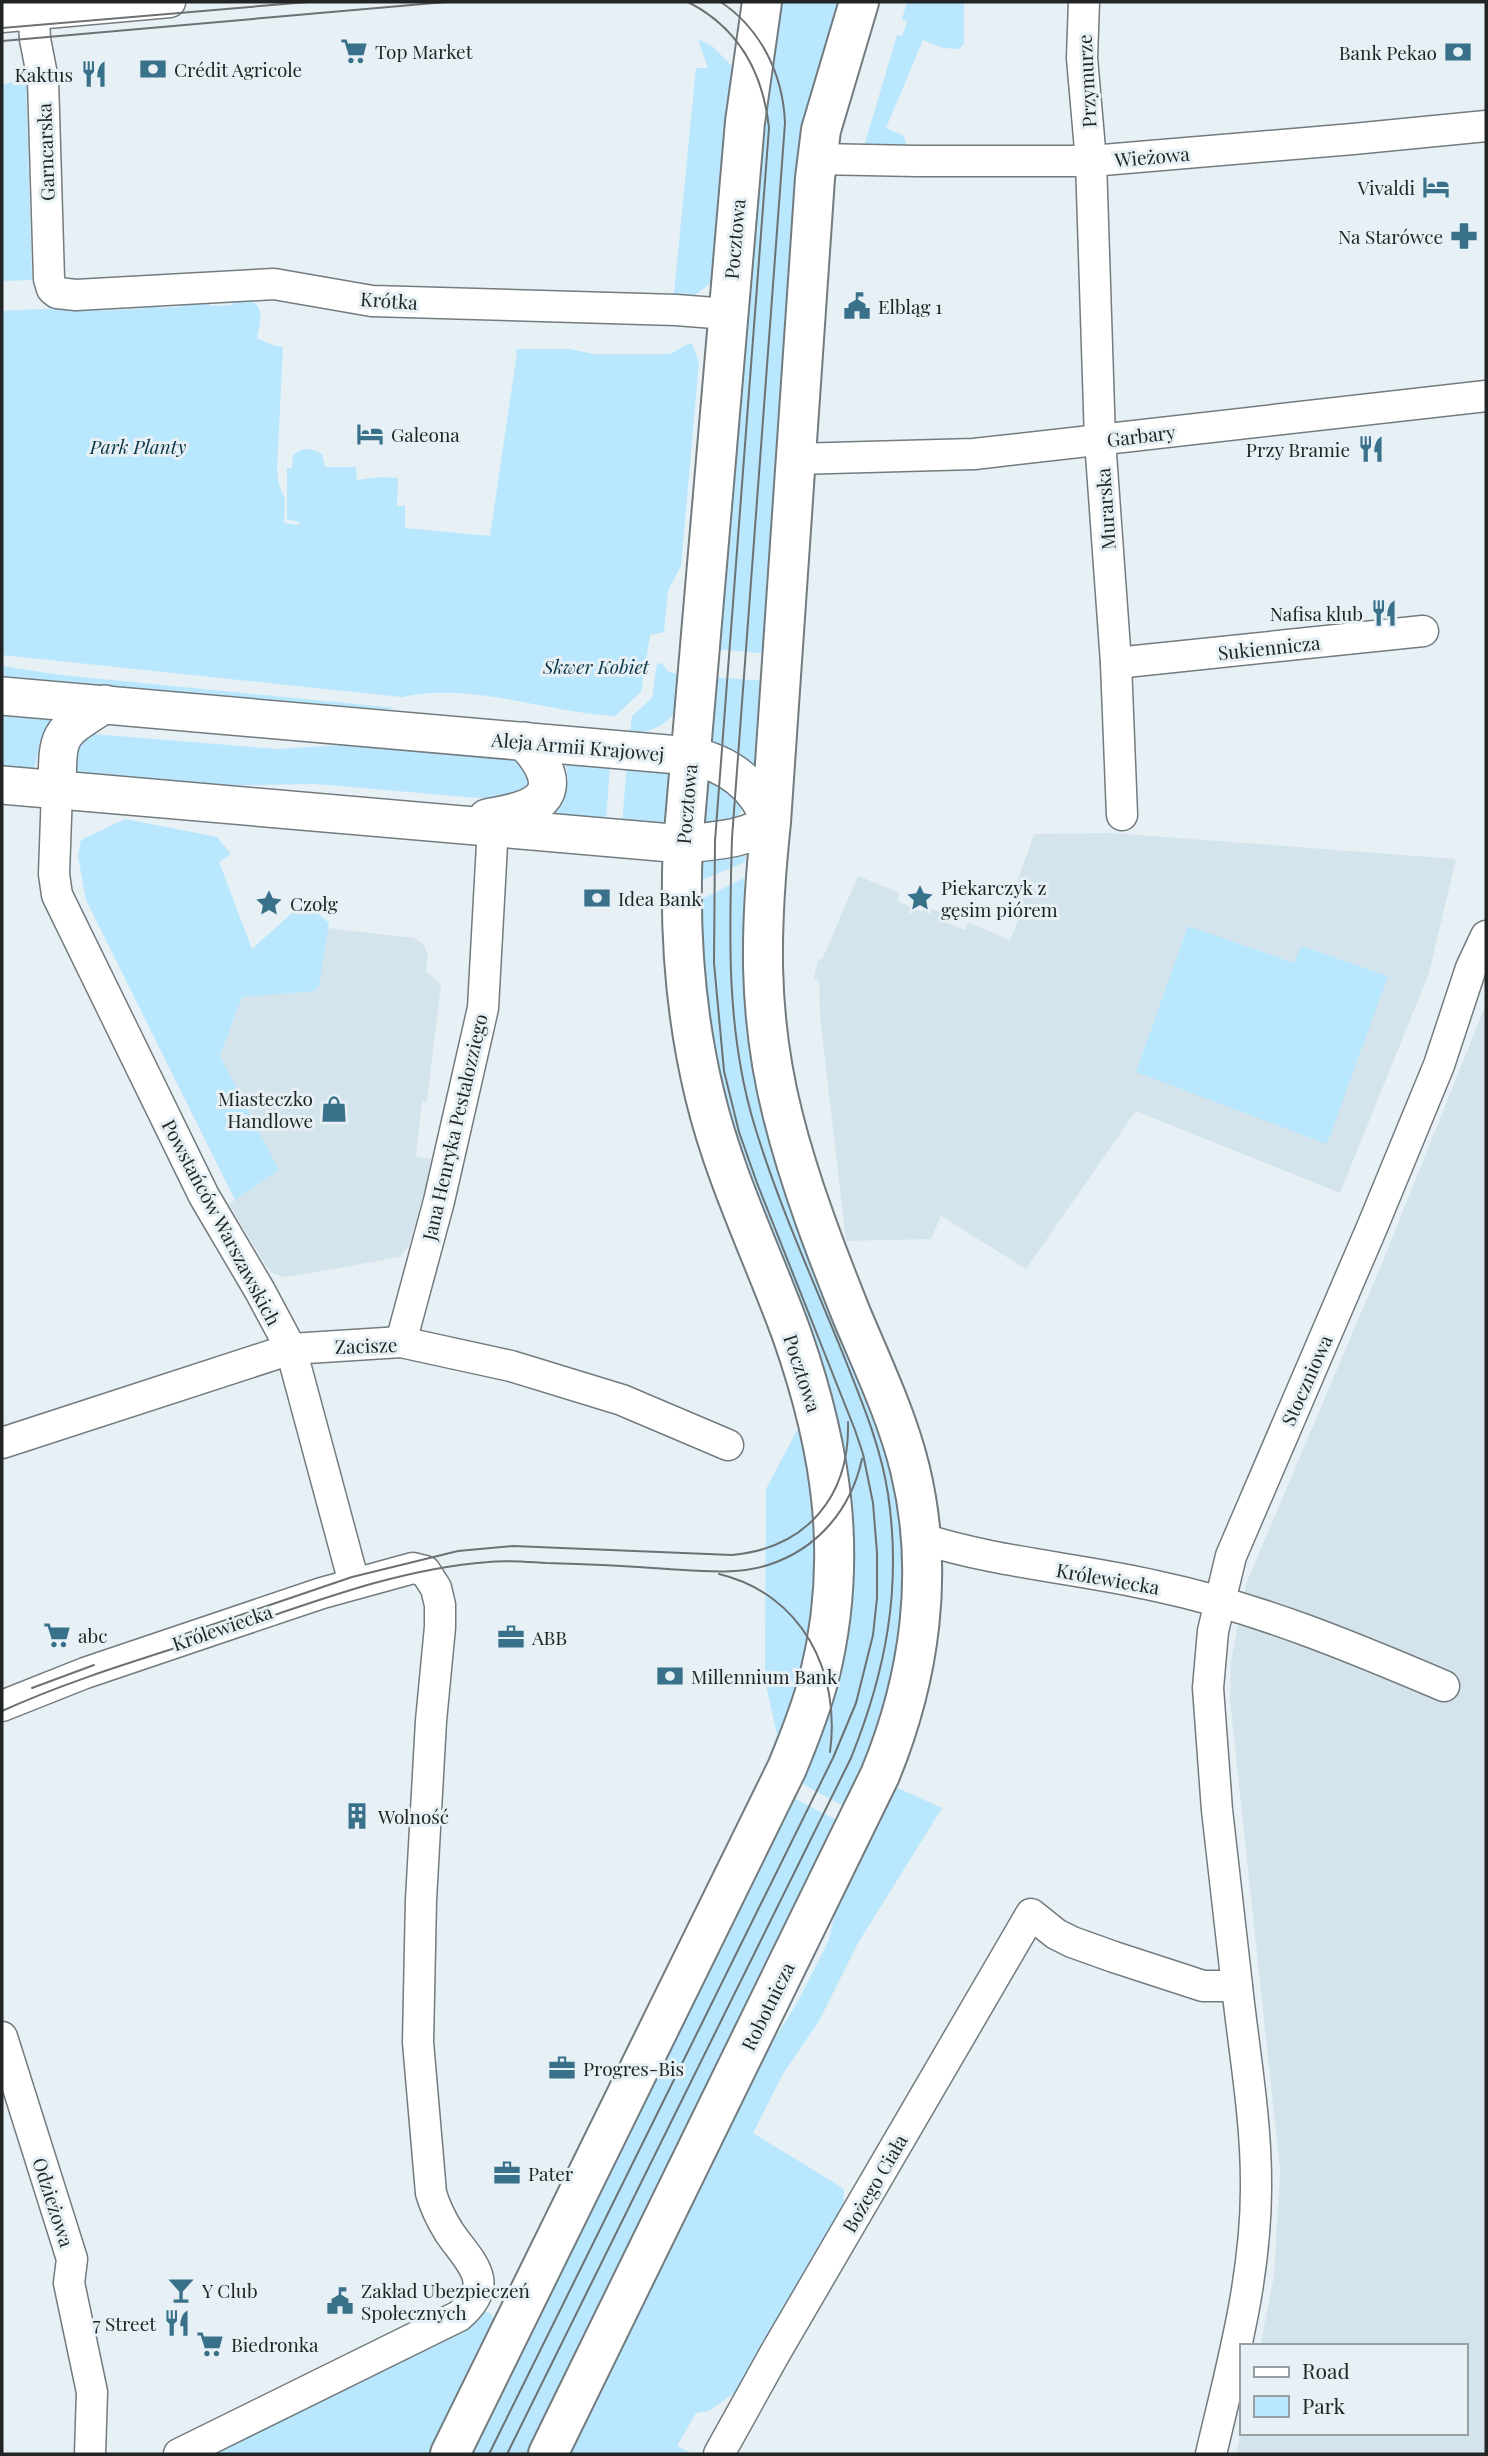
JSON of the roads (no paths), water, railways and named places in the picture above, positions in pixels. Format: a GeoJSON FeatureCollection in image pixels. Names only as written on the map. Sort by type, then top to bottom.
{"type":"FeatureCollection","features":[{"type":"Feature","properties":{"kind":"main road","name":"Pocztowa"},"geometry":{"type":"LineString","coordinates":[[450,2454],[787,1768],[818,1682],[833,1588],[830,1479],[815,1407],[792,1334],[724,1159],[705,1097],[686,977],[681,886],[745,122],[762,2]]}},
{"type":"Feature","properties":{"kind":"main road"},"geometry":{"type":"LineString","coordinates":[[858,4],[821,130],[817,159],[762,954],[766,1029],[783,1117],[811,1209],[901,1441],[910,1470],[920,1538]]}},
{"type":"Feature","properties":{"kind":"main road","name":"Robotnicza"},"geometry":{"type":"LineString","coordinates":[[548,2454],[867,1804],[888,1755],[909,1687],[916,1649],[921,1600],[920,1538]]}},
{"type":"Feature","properties":{"kind":"street"},"geometry":{"type":"LineString","coordinates":[[2,17],[34,8],[170,2]]}},
{"type":"Feature","properties":{"kind":"street","name":"Przymurze"},"geometry":{"type":"LineString","coordinates":[[1084,2],[1082,58],[1091,161]]}},
{"type":"Feature","properties":{"kind":"street","name":"Garncarska"},"geometry":{"type":"LineString","coordinates":[[34,8],[35,39],[43,80],[48,266],[52,289]]}},
{"type":"Feature","properties":{"kind":"street","name":"Wieżowa"},"geometry":{"type":"LineString","coordinates":[[817,159],[936,162],[1091,161],[1486,126]]}},
{"type":"Feature","properties":{"kind":"street","name":"Murarska"},"geometry":{"type":"LineString","coordinates":[[1091,161],[1100,440],[1122,815]]}},
{"type":"Feature","properties":{"kind":"street","name":"Krótka"},"geometry":{"type":"LineString","coordinates":[[52,289],[57,293],[76,295],[274,284],[372,301],[728,314]]}},
{"type":"Feature","properties":{"kind":"street","name":"Garbary"},"geometry":{"type":"LineString","coordinates":[[795,458],[974,454],[1486,396]]}},
{"type":"Feature","properties":{"kind":"street","name":"Sukiennicza"},"geometry":{"type":"LineString","coordinates":[[1115,663],[1423,631]]}},
{"type":"Feature","properties":{"kind":"street","name":"Aleja Armii Krajowej"},"geometry":{"type":"LineString","coordinates":[[2,696],[690,756],[722,764],[736,775],[753,789],[764,803],[771,822]]}},
{"type":"Feature","properties":{"kind":"street"},"geometry":{"type":"LineString","coordinates":[[57,790],[58,751],[62,736],[75,723],[105,704]]}},
{"type":"Feature","properties":{"kind":"street"},"geometry":{"type":"LineString","coordinates":[[480,825],[530,807],[543,795],[547,784],[545,768],[541,759],[524,741]]}},
{"type":"Feature","properties":{"kind":"street"},"geometry":{"type":"LineString","coordinates":[[2,785],[683,844],[732,838],[761,830],[771,822]]}},
{"type":"Feature","properties":{"kind":"street","name":"Powstańców Warszawskich"},"geometry":{"type":"LineString","coordinates":[[57,790],[55,888],[204,1196],[260,1291],[290,1349],[354,1584]]}},
{"type":"Feature","properties":{"kind":"street","name":"Jana Henryka Pestalozziego"},"geometry":{"type":"LineString","coordinates":[[401,1342],[439,1201],[483,1008],[480,825]]}},
{"type":"Feature","properties":{"kind":"street","name":"Stoczniowa"},"geometry":{"type":"LineString","coordinates":[[1211,2454],[1242,2324],[1255,2225],[1254,2140],[1233,1987],[1208,1688],[1209,1660],[1219,1603],[1231,1556],[1439,1065],[1471,968],[1486,936]]}},
{"type":"Feature","properties":{"kind":"street","name":"Zacisze"},"geometry":{"type":"LineString","coordinates":[[2,1443],[290,1349],[401,1342],[511,1366],[622,1399],[728,1445]]}},
{"type":"Feature","properties":{"kind":"street","name":"Królewiecka"},"geometry":{"type":"LineString","coordinates":[[920,1538],[949,1548],[1157,1586],[1219,1603]]}},
{"type":"Feature","properties":{"kind":"street","name":"Królewiecka"},"geometry":{"type":"LineString","coordinates":[[2,1706],[85,1673],[413,1567],[425,1571],[436,1588],[440,1605],[440,1627],[431,1721],[421,1900],[418,2042],[431,2193],[436,2210],[451,2235],[470,2256],[476,2270],[476,2295],[471,2305],[452,2320],[179,2454]]}},
{"type":"Feature","properties":{"kind":"street"},"geometry":{"type":"LineString","coordinates":[[1219,1603],[1330,1638],[1444,1686]]}},
{"type":"Feature","properties":{"kind":"street","name":"Bożego Ciała"},"geometry":{"type":"LineString","coordinates":[[719,2454],[1031,1914],[1056,1934],[1072,1942],[1203,1986],[1233,1987]]}},
{"type":"Feature","properties":{"kind":"street","name":"Odzieżowa"},"geometry":{"type":"LineString","coordinates":[[2,2037],[72,2259],[69,2283],[92,2392],[90,2454]]}},
{"type":"Feature","properties":{"kind":"tram line"},"geometry":{"type":"LineString","coordinates":[[2,28],[308,2]]}},
{"type":"Feature","properties":{"kind":"tram line"},"geometry":{"type":"LineString","coordinates":[[2,41],[446,2]]}},
{"type":"Feature","properties":{"kind":"tram line"},"geometry":{"type":"LineString","coordinates":[[489,2454],[833,1758],[856,1703],[873,1635],[877,1598],[873,1503],[863,1454],[757,1183],[739,1132],[724,1071],[714,963],[715,841],[769,128],[761,88],[745,54],[721,25],[688,2]]}},
{"type":"Feature","properties":{"kind":"tram line"},"geometry":{"type":"LineString","coordinates":[[507,2454],[851,1758],[874,1693],[892,1596],[892,1529],[881,1459],[858,1392],[764,1156],[746,1092],[734,1020],[730,947],[732,838],[785,123],[780,88],[768,55],[748,26],[721,2]]}},
{"type":"Feature","properties":{"kind":"tram line"},"geometry":{"type":"LineString","coordinates":[[170,1639],[352,1577],[458,1551],[513,1546],[732,1555],[759,1550],[782,1542],[819,1514],[832,1495],[841,1473],[847,1449],[848,1422]]}},
{"type":"Feature","properties":{"kind":"tram line"},"geometry":{"type":"LineString","coordinates":[[2,1711],[111,1669],[353,1589],[420,1572],[502,1561],[719,1572],[768,1565],[802,1549],[830,1525],[850,1494],[862,1459]]}},
{"type":"Feature","properties":{"kind":"tram line"},"geometry":{"type":"LineString","coordinates":[[719,1574],[748,1584],[773,1599],[793,1618],[810,1640],[822,1666],[829,1693],[832,1722],[830,1752]]}},
{"type":"Feature","properties":{"kind":"tram line"},"geometry":{"type":"LineString","coordinates":[[32,1688],[94,1665]]}},
{"type":"Feature","properties":{"kind":"place","name":"Top Market"},"geometry":{"type":"Point","coordinates":[354,51]}},
{"type":"Feature","properties":{"kind":"place","name":"Bank Pekao"},"geometry":{"type":"Point","coordinates":[1458,52]}},
{"type":"Feature","properties":{"kind":"place","name":"Crédit Agricole"},"geometry":{"type":"Point","coordinates":[153,69]}},
{"type":"Feature","properties":{"kind":"place","name":"Kaktus"},"geometry":{"type":"Point","coordinates":[94,74]}},
{"type":"Feature","properties":{"kind":"place","name":"Vivaldi"},"geometry":{"type":"Point","coordinates":[1436,187]}},
{"type":"Feature","properties":{"kind":"place","name":"Na Starówce"},"geometry":{"type":"Point","coordinates":[1464,236]}},
{"type":"Feature","properties":{"kind":"place","name":"Elbląg 1"},"geometry":{"type":"Point","coordinates":[857,306]}},
{"type":"Feature","properties":{"kind":"place","name":"Galeona"},"geometry":{"type":"Point","coordinates":[370,434]}},
{"type":"Feature","properties":{"kind":"place","name":"Przy Bramie"},"geometry":{"type":"Point","coordinates":[1371,449]}},
{"type":"Feature","properties":{"kind":"place","name":"Nafisa klub"},"geometry":{"type":"Point","coordinates":[1384,613]}},
{"type":"Feature","properties":{"kind":"place","name":"Idea Bank"},"geometry":{"type":"Point","coordinates":[597,898]}},
{"type":"Feature","properties":{"kind":"place","name":"Piekarczyk z gęsim piórem"},"geometry":{"type":"Point","coordinates":[920,898]}},
{"type":"Feature","properties":{"kind":"place","name":"Czołg"},"geometry":{"type":"Point","coordinates":[269,903]}},
{"type":"Feature","properties":{"kind":"place","name":"Miasteczko Handlowe"},"geometry":{"type":"Point","coordinates":[334,1109]}},
{"type":"Feature","properties":{"kind":"place","name":"abc"},"geometry":{"type":"Point","coordinates":[57,1635]}},
{"type":"Feature","properties":{"kind":"place","name":"ABB"},"geometry":{"type":"Point","coordinates":[511,1637]}},
{"type":"Feature","properties":{"kind":"place","name":"Millennium Bank"},"geometry":{"type":"Point","coordinates":[670,1676]}},
{"type":"Feature","properties":{"kind":"place","name":"Wolność"},"geometry":{"type":"Point","coordinates":[357,1816]}},
{"type":"Feature","properties":{"kind":"place","name":"Progres-Bis"},"geometry":{"type":"Point","coordinates":[562,2068]}},
{"type":"Feature","properties":{"kind":"place","name":"Pater"},"geometry":{"type":"Point","coordinates":[507,2173]}},
{"type":"Feature","properties":{"kind":"place","name":"Y Club"},"geometry":{"type":"Point","coordinates":[181,2290]}},
{"type":"Feature","properties":{"kind":"place","name":"Zakład Ubezpieczeń Społecznych"},"geometry":{"type":"Point","coordinates":[340,2301]}},
{"type":"Feature","properties":{"kind":"place","name":"7 Street"},"geometry":{"type":"Point","coordinates":[177,2323]}},
{"type":"Feature","properties":{"kind":"place","name":"Biedronka"},"geometry":{"type":"Point","coordinates":[210,2344]}},
{"type":"Feature","properties":{"kind":"park label","name":"Park Planty"},"geometry":{"type":"Point","coordinates":[138,446]}},
{"type":"Feature","properties":{"kind":"park label","name":"Skwer Kobiet"},"geometry":{"type":"Point","coordinates":[596,666]}}]}
